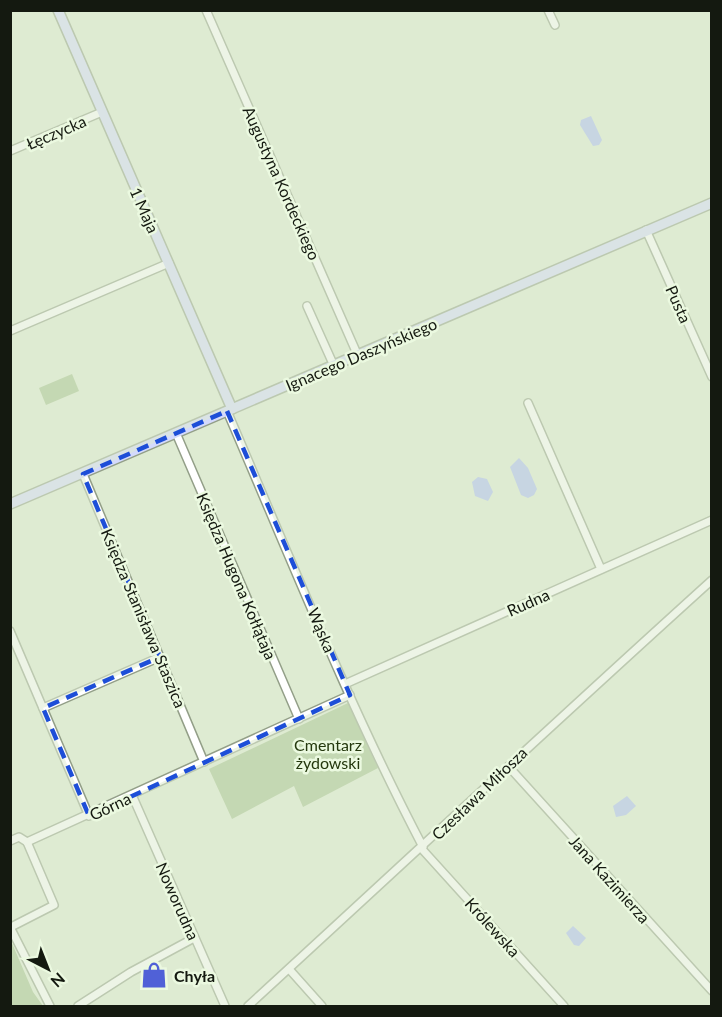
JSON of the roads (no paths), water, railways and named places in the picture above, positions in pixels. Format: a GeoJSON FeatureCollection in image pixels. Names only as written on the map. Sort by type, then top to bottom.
{"type":"FeatureCollection","features":[{"type":"Feature","properties":{"kind":"street","name":"1 Maja"},"geometry":{"type":"LineString","coordinates":[[58,10],[169,263],[229,410]]}},
{"type":"Feature","properties":{"kind":"street","name":"Augustyna Kordeckiego"},"geometry":{"type":"LineString","coordinates":[[206,10],[358,356]]}},
{"type":"Feature","properties":{"kind":"street"},"geometry":{"type":"LineString","coordinates":[[548,10],[555,25]]}},
{"type":"Feature","properties":{"kind":"street","name":"Łęczycka"},"geometry":{"type":"LineString","coordinates":[[10,152],[102,112]]}},
{"type":"Feature","properties":{"kind":"street","name":"Ignacego Daszyńskiego"},"geometry":{"type":"LineString","coordinates":[[10,504],[711,202]]}},
{"type":"Feature","properties":{"kind":"street","name":"Pusta"},"geometry":{"type":"LineString","coordinates":[[646,230],[711,377]]}},
{"type":"Feature","properties":{"kind":"street"},"geometry":{"type":"LineString","coordinates":[[10,331],[169,263]]}},
{"type":"Feature","properties":{"kind":"street"},"geometry":{"type":"LineString","coordinates":[[307,306],[334,366]]}},
{"type":"Feature","properties":{"kind":"street"},"geometry":{"type":"LineString","coordinates":[[528,403],[602,569]]}},
{"type":"Feature","properties":{"kind":"street","name":"Wąska"},"geometry":{"type":"LineString","coordinates":[[229,410],[345,684],[422,848]]}},
{"type":"Feature","properties":{"kind":"street","name":"Księdza Hugona Kołłątaja"},"geometry":{"type":"LineString","coordinates":[[176,433],[299,718]]}},
{"type":"Feature","properties":{"kind":"street","name":"Księdza Stanisława Staszica"},"geometry":{"type":"LineString","coordinates":[[83,474],[204,762]]}},
{"type":"Feature","properties":{"kind":"street","name":"Rudna"},"geometry":{"type":"LineString","coordinates":[[345,684],[711,520]]}},
{"type":"Feature","properties":{"kind":"street","name":"Czesława Miłosza"},"geometry":{"type":"LineString","coordinates":[[248,1006],[509,767],[568,708],[711,580]]}},
{"type":"Feature","properties":{"kind":"street"},"geometry":{"type":"LineString","coordinates":[[10,631],[88,816]]}},
{"type":"Feature","properties":{"kind":"street"},"geometry":{"type":"LineString","coordinates":[[43,708],[160,657]]}},
{"type":"Feature","properties":{"kind":"street"},"geometry":{"type":"LineString","coordinates":[[299,718],[350,695]]}},
{"type":"Feature","properties":{"kind":"street","name":"Górna"},"geometry":{"type":"LineString","coordinates":[[27,842],[299,718]]}},
{"type":"Feature","properties":{"kind":"street","name":"Jana Kazimierza"},"geometry":{"type":"LineString","coordinates":[[509,767],[711,991]]}},
{"type":"Feature","properties":{"kind":"street","name":"Noworudna"},"geometry":{"type":"LineString","coordinates":[[132,795],[225,1006]]}},
{"type":"Feature","properties":{"kind":"street"},"geometry":{"type":"LineString","coordinates":[[10,841],[19,837],[27,842],[54,905],[11,927],[50,1006]]}},
{"type":"Feature","properties":{"kind":"street","name":"Królewska"},"geometry":{"type":"LineString","coordinates":[[422,848],[564,1006]]}},
{"type":"Feature","properties":{"kind":"street"},"geometry":{"type":"LineString","coordinates":[[78,1006],[131,972],[194,938]]}},
{"type":"Feature","properties":{"kind":"street"},"geometry":{"type":"LineString","coordinates":[[289,969],[322,1006]]}},
{"type":"Feature","properties":{"kind":"water"},"geometry":{"type":"Polygon","coordinates":[[[591,116],[602,140],[599,145],[593,146],[580,125],[581,120],[591,116]]]}},
{"type":"Feature","properties":{"kind":"water"},"geometry":{"type":"Polygon","coordinates":[[[519,458],[528,468],[537,489],[534,495],[528,498],[521,495],[510,467],[519,458]]]}},
{"type":"Feature","properties":{"kind":"water"},"geometry":{"type":"Polygon","coordinates":[[[478,477],[487,479],[493,492],[488,501],[475,496],[472,482],[478,477]]]}},
{"type":"Feature","properties":{"kind":"water"},"geometry":{"type":"Polygon","coordinates":[[[627,796],[636,806],[626,815],[616,817],[613,806],[627,796]]]}},
{"type":"Feature","properties":{"kind":"water"},"geometry":{"type":"Polygon","coordinates":[[[573,926],[586,938],[579,946],[574,945],[566,933],[573,926]]]}},
{"type":"Feature","properties":{"kind":"place","name":"Chyła"},"geometry":{"type":"Point","coordinates":[154,975]}},
{"type":"Feature","properties":{"kind":"park label","name":"Cmentarz żydowski"},"geometry":{"type":"Point","coordinates":[328,753]}}]}
